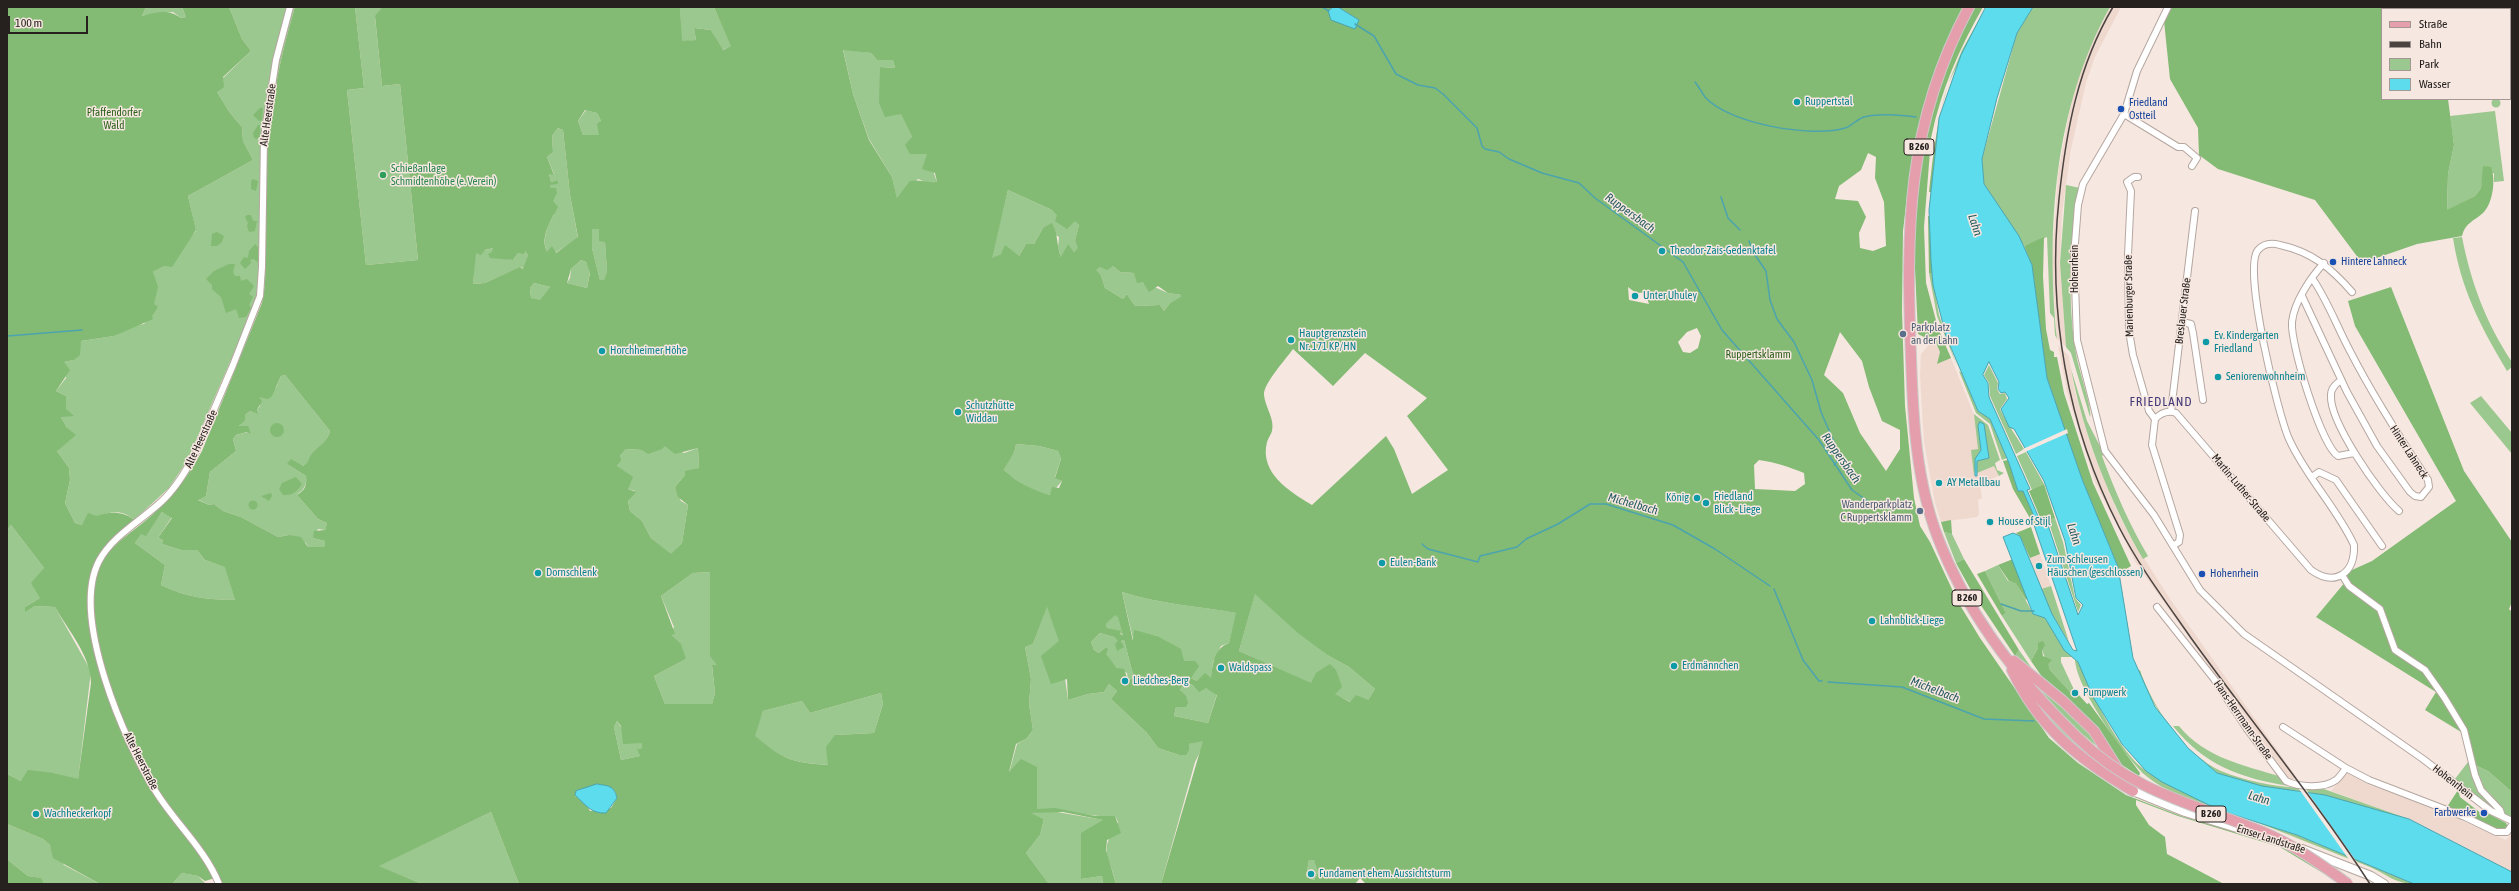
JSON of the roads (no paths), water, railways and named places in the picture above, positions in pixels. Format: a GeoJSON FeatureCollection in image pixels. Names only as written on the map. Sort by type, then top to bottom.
{"type":"FeatureCollection","features":[{"type":"Feature","properties":{"kind":"main road","name":"B 260"},"geometry":{"type":"LineString","coordinates":[[1969,7],[1950,45],[1931,95],[1911,192],[1908,252],[1913,415],[1920,473],[1938,538],[1968,600],[2004,654],[2038,696],[2078,738],[2110,765],[2149,789],[2176,802],[2277,839],[2318,862],[2348,884]]}},
{"type":"Feature","properties":{"kind":"main road","name":"B 260"},"geometry":{"type":"LineString","coordinates":[[2004,654],[2019,685],[2052,730],[2086,762],[2133,791]]}},
{"type":"Feature","properties":{"kind":"main road","name":"B 260"},"geometry":{"type":"LineString","coordinates":[[2004,654],[2063,700],[2094,731],[2133,791]]}},
{"type":"Feature","properties":{"kind":"street","name":"Alte Heerstraße"},"geometry":{"type":"LineString","coordinates":[[220,884],[201,851],[155,791],[116,711],[100,661],[92,605],[93,582],[96,566],[106,550],[163,500],[184,475],[195,454],[257,307],[262,267],[264,138],[276,60],[290,7]]}},
{"type":"Feature","properties":{"kind":"street","name":"Hohenrhein"},"geometry":{"type":"LineString","coordinates":[[2168,7],[2137,71],[2124,114],[2089,171],[2083,184],[2078,205],[2074,256],[2077,340],[2105,451],[2154,515],[2200,590],[2244,634],[2424,759],[2491,811],[2512,821]]}},
{"type":"Feature","properties":{"kind":"street"},"geometry":{"type":"LineString","coordinates":[[2124,114],[2136,119],[2160,137],[2178,147],[2184,147],[2197,158],[2192,166]]}},
{"type":"Feature","properties":{"kind":"street","name":"Marienburger Straße"},"geometry":{"type":"LineString","coordinates":[[2138,177],[2134,177],[2127,182],[2131,191],[2128,255],[2129,331],[2133,355],[2149,411],[2155,419]]}},
{"type":"Feature","properties":{"kind":"street","name":"Breslauer Straße"},"geometry":{"type":"LineString","coordinates":[[2171,411],[2195,211]]}},
{"type":"Feature","properties":{"kind":"street"},"geometry":{"type":"LineString","coordinates":[[2352,292],[2324,263],[2307,252],[2276,244],[2266,244],[2258,250],[2254,258],[2254,275],[2268,372],[2284,427],[2312,477],[2354,545],[2352,564],[2342,575],[2349,586],[2380,609],[2396,650],[2425,670],[2444,697],[2464,730],[2475,775],[2481,790],[2500,810],[2502,816]]}},
{"type":"Feature","properties":{"kind":"street"},"geometry":{"type":"LineString","coordinates":[[2324,263],[2312,278],[2302,296],[2292,323],[2302,373],[2328,444],[2338,456],[2354,453]]}},
{"type":"Feature","properties":{"kind":"street","name":"Hinter Lahneck"},"geometry":{"type":"LineString","coordinates":[[2302,296],[2341,380],[2377,446],[2410,492],[2415,496],[2421,497],[2427,493],[2430,487],[2428,480],[2393,428],[2342,336],[2324,295],[2312,278]]}},
{"type":"Feature","properties":{"kind":"street"},"geometry":{"type":"LineString","coordinates":[[2182,322],[2191,324],[2203,400]]}},
{"type":"Feature","properties":{"kind":"street"},"geometry":{"type":"LineString","coordinates":[[2341,380],[2334,387],[2330,396],[2354,453],[2390,503],[2399,511]]}},
{"type":"Feature","properties":{"kind":"street"},"geometry":{"type":"LineString","coordinates":[[2171,411],[2159,415],[2155,419],[2152,445],[2180,535],[2179,542],[2174,546]]}},
{"type":"Feature","properties":{"kind":"street","name":"Martin-Luther-Straße"},"geometry":{"type":"LineString","coordinates":[[2171,411],[2181,419],[2311,570],[2320,576],[2331,578],[2342,575]]}},
{"type":"Feature","properties":{"kind":"street"},"geometry":{"type":"LineString","coordinates":[[2312,477],[2319,472],[2336,480],[2382,546]]}},
{"type":"Feature","properties":{"kind":"street","name":"Hans-Herrmann-Straße"},"geometry":{"type":"LineString","coordinates":[[2157,607],[2214,679],[2247,730],[2286,781],[2296,786],[2308,787],[2329,783],[2336,780],[2346,768]]}},
{"type":"Feature","properties":{"kind":"street"},"geometry":{"type":"LineString","coordinates":[[2282,727],[2346,768],[2369,780],[2465,817],[2496,832],[2507,832],[2512,825]]}},
{"type":"Feature","properties":{"kind":"street","name":"Emser Landstraße"},"geometry":{"type":"LineString","coordinates":[[2133,791],[2185,812],[2300,848],[2371,876],[2384,884]]}},
{"type":"Feature","properties":{"kind":"water"},"geometry":{"type":"Polygon","coordinates":[[[1334,7],[1338,7],[1359,20],[1355,29],[1331,20],[1328,11],[1334,7]]]}},
{"type":"Feature","properties":{"kind":"water","name":"Lahn"},"geometry":{"type":"Polygon","coordinates":[[[1986,7],[2033,7],[2017,33],[1997,98],[1982,159],[1984,184],[2019,236],[2032,265],[2047,378],[2082,479],[2118,567],[2133,658],[2155,707],[2188,748],[2217,773],[2262,786],[2325,795],[2409,819],[2512,872],[2512,884],[2414,884],[2297,835],[2219,810],[2162,782],[2146,771],[2122,744],[2093,697],[2078,662],[2064,650],[2045,618],[2033,614],[2003,537],[2013,533],[2020,536],[2052,614],[2073,650],[2077,651],[2034,525],[2037,523],[2023,491],[2018,491],[2009,463],[1990,419],[1978,411],[1946,336],[1933,285],[1929,210],[1939,118],[1961,55],[1986,7]],[[1989,362],[1983,375],[1988,383],[1989,397],[2030,489],[2027,490],[2041,523],[2047,522],[2078,615],[2083,605],[2076,598],[2065,541],[2044,481],[2014,429],[2009,427],[2001,409],[2009,398],[2005,392],[2001,393],[1998,389],[1999,382],[1989,362]]]}},
{"type":"Feature","properties":{"kind":"water"},"geometry":{"type":"Polygon","coordinates":[[[1980,422],[1984,424],[1989,458],[1977,461],[1977,476],[1975,476],[1975,459],[1981,450],[1978,426],[1980,422]]]}},
{"type":"Feature","properties":{"kind":"water"},"geometry":{"type":"Polygon","coordinates":[[[597,784],[612,788],[616,794],[617,798],[606,813],[592,810],[575,795],[576,791],[597,784]]]}},
{"type":"Feature","properties":{"kind":"waterway","name":"Ruppersbach"},"geometry":{"type":"LineString","coordinates":[[1322,7],[1329,11]]}},
{"type":"Feature","properties":{"kind":"waterway","name":"Ruppersbach"},"geometry":{"type":"LineString","coordinates":[[1355,24],[1374,36],[1396,74],[1418,85],[1435,88],[1443,94],[1477,128],[1482,146],[1485,149],[1499,152],[1509,159],[1542,173],[1579,183],[1595,198],[1683,262],[1722,330],[1819,440],[1852,490],[1869,502],[1874,509]]}},
{"type":"Feature","properties":{"kind":"waterway"},"geometry":{"type":"LineString","coordinates":[[1695,82],[1705,97],[1732,115],[1751,121],[1793,130],[1830,131],[1845,128],[1861,118],[1876,115],[1916,117]]}},
{"type":"Feature","properties":{"kind":"waterway"},"geometry":{"type":"LineString","coordinates":[[1721,197],[1728,218],[1740,230]]}},
{"type":"Feature","properties":{"kind":"waterway"},"geometry":{"type":"LineString","coordinates":[[1749,241],[1755,255],[1766,271],[1770,300],[1777,319],[1794,342],[1812,380],[1821,412],[1837,449],[1837,462],[1834,465]]}},
{"type":"Feature","properties":{"kind":"waterway"},"geometry":{"type":"LineString","coordinates":[[7,336],[82,330]]}},
{"type":"Feature","properties":{"kind":"waterway","name":"Michelbach"},"geometry":{"type":"LineString","coordinates":[[1422,544],[1428,549],[1478,562],[1480,556],[1517,547],[1526,539],[1558,524],[1590,504],[1606,504],[1673,525],[1715,549],[1770,586]]}},
{"type":"Feature","properties":{"kind":"waterway","name":"Michelbach"},"geometry":{"type":"LineString","coordinates":[[1774,589],[1803,660],[1819,681],[1822,681]]}},
{"type":"Feature","properties":{"kind":"waterway","name":"Ruppersbach"},"geometry":{"type":"LineString","coordinates":[[2001,604],[2021,611],[2034,611]]}},
{"type":"Feature","properties":{"kind":"waterway","name":"Michelbach"},"geometry":{"type":"LineString","coordinates":[[1828,682],[1902,687],[1984,719],[2034,721]]}},
{"type":"Feature","properties":{"kind":"railway"},"geometry":{"type":"LineString","coordinates":[[2113,7],[2101,29],[2082,76],[2070,124],[2065,149],[2059,199],[2056,241],[2056,283],[2059,325],[2065,367],[2074,408],[2086,449],[2101,489],[2119,527],[2153,584],[2213,669],[2305,790],[2370,884]]}},
{"type":"Feature","properties":{"kind":"place","name":"Ruppertstal"},"geometry":{"type":"Point","coordinates":[1797,102]}},
{"type":"Feature","properties":{"kind":"place","name":"Friedland Ostteil"},"geometry":{"type":"Point","coordinates":[2121,109]}},
{"type":"Feature","properties":{"kind":"place","name":"Schießanlage Schmidtenhöhe (e. Verein)"},"geometry":{"type":"Point","coordinates":[383,175]}},
{"type":"Feature","properties":{"kind":"place","name":"Theodor-Zais-Gedenktafel"},"geometry":{"type":"Point","coordinates":[1662,251]}},
{"type":"Feature","properties":{"kind":"place","name":"Hintere Lahneck"},"geometry":{"type":"Point","coordinates":[2333,262]}},
{"type":"Feature","properties":{"kind":"place","name":"Unter Uhuley"},"geometry":{"type":"Point","coordinates":[1635,296]}},
{"type":"Feature","properties":{"kind":"place","name":"Parkplatz an der Lahn"},"geometry":{"type":"Point","coordinates":[1903,334]}},
{"type":"Feature","properties":{"kind":"place","name":"Hauptgrenzstein Nr. 171 KP/HN"},"geometry":{"type":"Point","coordinates":[1291,340]}},
{"type":"Feature","properties":{"kind":"place","name":"Ev. Kindergarten Friedland"},"geometry":{"type":"Point","coordinates":[2206,342]}},
{"type":"Feature","properties":{"kind":"place","name":"Horchheimer Höhe"},"geometry":{"type":"Point","coordinates":[602,351]}},
{"type":"Feature","properties":{"kind":"place","name":"Seniorenwohnheim"},"geometry":{"type":"Point","coordinates":[2218,377]}},
{"type":"Feature","properties":{"kind":"place","name":"Schutzhütte Widdau"},"geometry":{"type":"Point","coordinates":[958,412]}},
{"type":"Feature","properties":{"kind":"place","name":"AY Metallbau"},"geometry":{"type":"Point","coordinates":[1939,483]}},
{"type":"Feature","properties":{"kind":"place","name":"König"},"geometry":{"type":"Point","coordinates":[1697,498]}},
{"type":"Feature","properties":{"kind":"place","name":"Friedland Blick - Liege"},"geometry":{"type":"Point","coordinates":[1706,503]}},
{"type":"Feature","properties":{"kind":"place","name":"Wanderparkplatz C Ruppertsklamm"},"geometry":{"type":"Point","coordinates":[1920,511]}},
{"type":"Feature","properties":{"kind":"place","name":"House of Stijl"},"geometry":{"type":"Point","coordinates":[1990,522]}},
{"type":"Feature","properties":{"kind":"place","name":"Eulen-Bank"},"geometry":{"type":"Point","coordinates":[1382,563]}},
{"type":"Feature","properties":{"kind":"place","name":"Zum Schleusen Häuschen (geschlossen)"},"geometry":{"type":"Point","coordinates":[2039,566]}},
{"type":"Feature","properties":{"kind":"place","name":"Dornschlenk"},"geometry":{"type":"Point","coordinates":[538,573]}},
{"type":"Feature","properties":{"kind":"place","name":"Hohenrhein"},"geometry":{"type":"Point","coordinates":[2202,574]}},
{"type":"Feature","properties":{"kind":"place","name":"Lahnblick-Liege"},"geometry":{"type":"Point","coordinates":[1872,621]}},
{"type":"Feature","properties":{"kind":"place","name":"Erdmännchen"},"geometry":{"type":"Point","coordinates":[1674,666]}},
{"type":"Feature","properties":{"kind":"place","name":"Waldspass"},"geometry":{"type":"Point","coordinates":[1221,668]}},
{"type":"Feature","properties":{"kind":"place","name":"Liedches-Berg"},"geometry":{"type":"Point","coordinates":[1125,681]}},
{"type":"Feature","properties":{"kind":"place","name":"Pumpwerk"},"geometry":{"type":"Point","coordinates":[2075,693]}},
{"type":"Feature","properties":{"kind":"place","name":"Farbwerke"},"geometry":{"type":"Point","coordinates":[2484,813]}},
{"type":"Feature","properties":{"kind":"place","name":"Wachheckerkopf"},"geometry":{"type":"Point","coordinates":[36,814]}},
{"type":"Feature","properties":{"kind":"place","name":"Fundament ehem. Aussichtsturm"},"geometry":{"type":"Point","coordinates":[1311,874]}},
{"type":"Feature","properties":{"kind":"district","name":"FRIEDLAND"},"geometry":{"type":"Point","coordinates":[2161,402]}},
{"type":"Feature","properties":{"kind":"park label","name":"Pfaffendorfer Wald"},"geometry":{"type":"Point","coordinates":[114,119]}},
{"type":"Feature","properties":{"kind":"park label","name":"Ruppertsklamm"},"geometry":{"type":"Point","coordinates":[1758,355]}}]}
